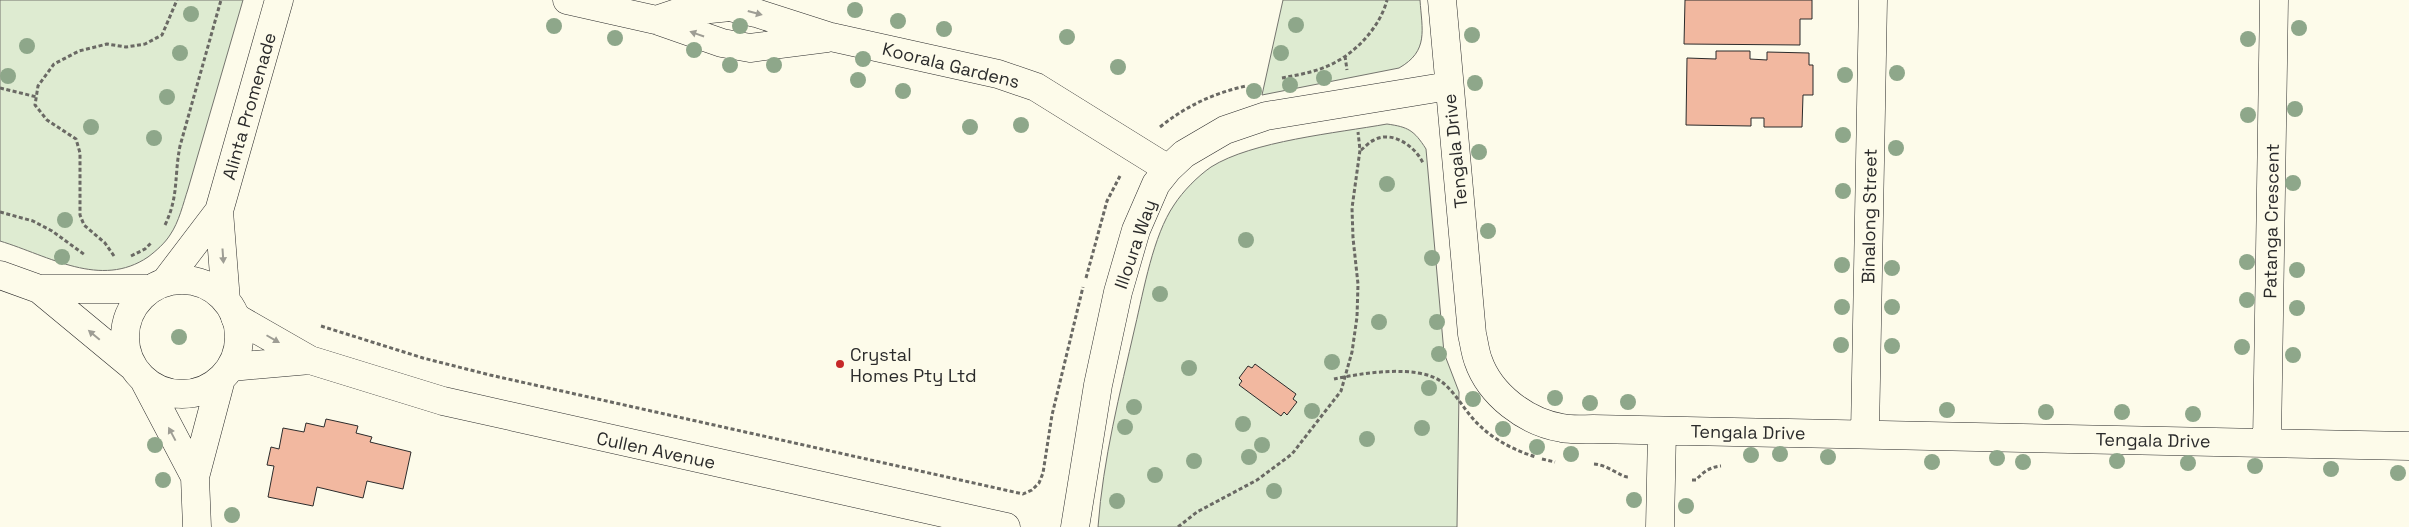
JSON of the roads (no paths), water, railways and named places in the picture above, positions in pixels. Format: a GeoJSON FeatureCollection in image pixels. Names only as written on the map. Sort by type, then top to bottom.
{"type":"FeatureCollection","features":[{"type":"Feature","properties":{"kind":"street","name":"Alinta Promenade"},"geometry":{"type":"LineString","coordinates":[[231,309],[219,211],[279,0]]}},
{"type":"Feature","properties":{"kind":"street","name":"Koorala Gardens"},"geometry":{"type":"LineString","coordinates":[[567,0],[656,20],[722,42],[750,48],[831,38]]}},
{"type":"Feature","properties":{"kind":"street","name":"Tengala Drive"},"geometry":{"type":"LineString","coordinates":[[1442,0],[1472,334],[1478,361],[1491,385],[1510,405],[1536,420],[1562,428],[1662,431],[1865,433],[2409,446]]}},
{"type":"Feature","properties":{"kind":"street","name":"Binalong Street"},"geometry":{"type":"LineString","coordinates":[[1865,433],[1873,0]]}},
{"type":"Feature","properties":{"kind":"street","name":"Patanga Crescent"},"geometry":{"type":"LineString","coordinates":[[2267,442],[2274,0]]}},
{"type":"Feature","properties":{"kind":"street","name":"Koorala Gardens"},"geometry":{"type":"LineString","coordinates":[[656,20],[680,12],[730,7],[756,13],[831,38],[998,74],[1036,87],[1168,169]]}},
{"type":"Feature","properties":{"kind":"street","name":"Illoura Way"},"geometry":{"type":"LineString","coordinates":[[1075,527],[1098,384],[1118,292],[1136,230],[1156,184],[1168,169],[1184,154],[1225,130],[1266,116],[1449,86]]}},
{"type":"Feature","properties":{"kind":"street","name":"Alinta Promenade"},"geometry":{"type":"LineString","coordinates":[[158,286],[219,211]]}},
{"type":"Feature","properties":{"kind":"street"},"geometry":{"type":"LineString","coordinates":[[0,276],[39,289],[158,286],[182,280],[198,283],[214,290],[231,309],[239,334],[237,351],[226,373],[195,477],[197,527]]}},
{"type":"Feature","properties":{"kind":"street"},"geometry":{"type":"LineString","coordinates":[[158,286],[138,301],[128,316],[125,332],[126,350],[195,477]]}},
{"type":"Feature","properties":{"kind":"street"},"geometry":{"type":"LineString","coordinates":[[39,289],[158,389],[182,394],[207,389],[226,373]]}},
{"type":"Feature","properties":{"kind":"street","name":"Cullen Avenue"},"geometry":{"type":"LineString","coordinates":[[231,309],[310,360],[443,401],[1006,527]]}},
{"type":"Feature","properties":{"kind":"street","name":"Cullen Avenue"},"geometry":{"type":"LineString","coordinates":[[226,373],[310,360]]}},
{"type":"Feature","properties":{"kind":"street"},"geometry":{"type":"LineString","coordinates":[[1660,527],[1662,431]]}},
{"type":"Feature","properties":{"kind":"place","name":"Crystal Homes Pty Ltd"},"geometry":{"type":"Point","coordinates":[840,364]}}]}
